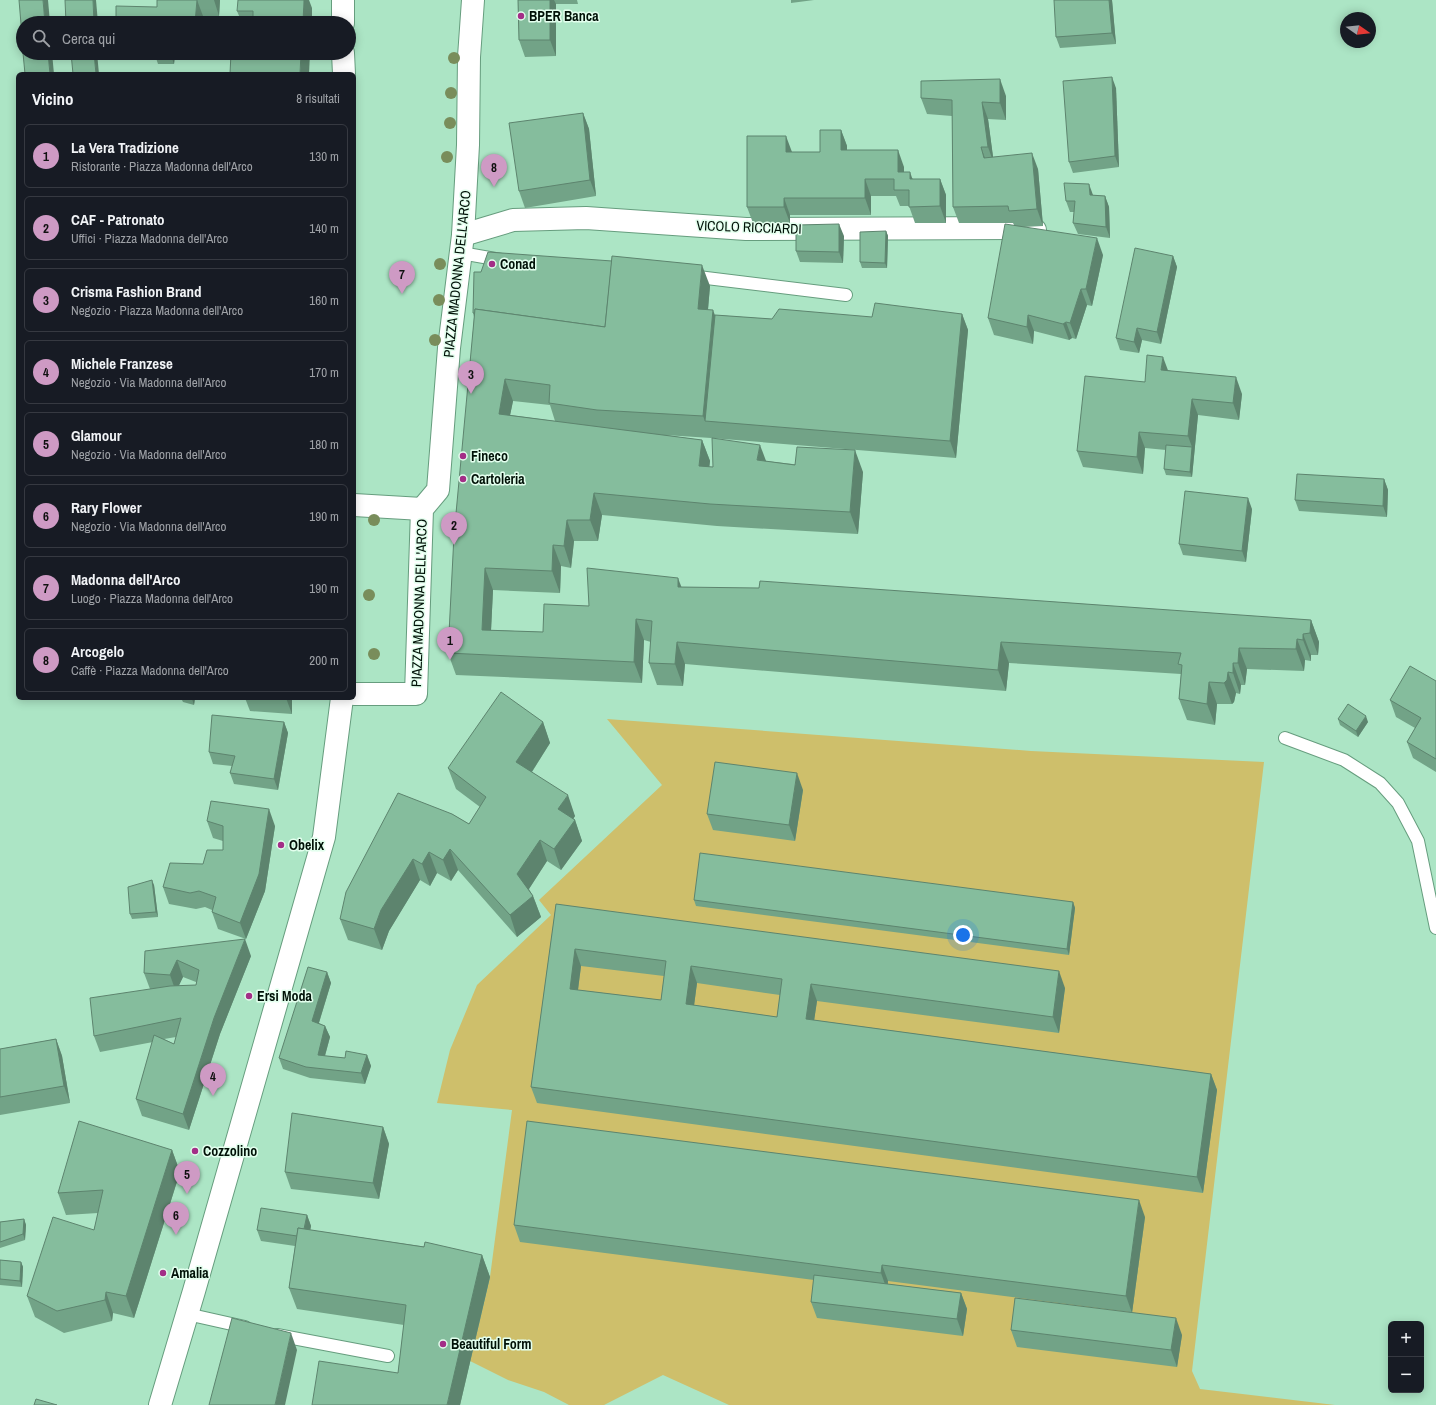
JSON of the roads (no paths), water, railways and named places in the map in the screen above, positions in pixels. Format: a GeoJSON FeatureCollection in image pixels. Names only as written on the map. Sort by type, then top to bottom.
{"type":"FeatureCollection","features":[{"type":"Feature","properties":{"kind":"street"},"geometry":{"type":"LineString","coordinates":[[343,0],[343,16]]}},
{"type":"Feature","properties":{"kind":"street","name":"PIAZZA MADONNA DELL'ARCO"},"geometry":{"type":"LineString","coordinates":[[356,694],[416,694],[422,509],[438,490],[449,348],[462,244],[468,145],[469,57],[473,0]]}},
{"type":"Feature","properties":{"kind":"street"},"geometry":{"type":"LineString","coordinates":[[344,60],[344,72]]}},
{"type":"Feature","properties":{"kind":"street","name":"VICOLO RICCIARDI"},"geometry":{"type":"LineString","coordinates":[[462,244],[513,220],[586,218],[746,229],[1025,228],[1054,234]]}},
{"type":"Feature","properties":{"kind":"street"},"geometry":{"type":"LineString","coordinates":[[356,505],[422,509]]}},
{"type":"Feature","properties":{"kind":"street"},"geometry":{"type":"LineString","coordinates":[[160,1405],[324,837],[342,700]]}},
{"type":"Feature","properties":{"kind":"lane"},"geometry":{"type":"LineString","coordinates":[[462,244],[498,260],[514,260]]}},
{"type":"Feature","properties":{"kind":"lane"},"geometry":{"type":"LineString","coordinates":[[680,275],[846,295]]}},
{"type":"Feature","properties":{"kind":"lane"},"geometry":{"type":"LineString","coordinates":[[1285,738],[1344,760],[1380,783],[1398,803],[1418,841],[1436,928]]}},
{"type":"Feature","properties":{"kind":"lane"},"geometry":{"type":"LineString","coordinates":[[187,1314],[296,1339],[388,1356]]}},
{"type":"Feature","properties":{"kind":"place","name":"BPER Banca"},"geometry":{"type":"Point","coordinates":[521,16]}},
{"type":"Feature","properties":{"kind":"place","name":"Arcogelo"},"geometry":{"type":"Point","coordinates":[494,187]}},
{"type":"Feature","properties":{"kind":"place","name":"Conad"},"geometry":{"type":"Point","coordinates":[492,264]}},
{"type":"Feature","properties":{"kind":"place","name":"Madonna dell'Arco"},"geometry":{"type":"Point","coordinates":[402,294]}},
{"type":"Feature","properties":{"kind":"place","name":"Crisma Fashion Brand"},"geometry":{"type":"Point","coordinates":[471,394]}},
{"type":"Feature","properties":{"kind":"place","name":"Fineco"},"geometry":{"type":"Point","coordinates":[463,456]}},
{"type":"Feature","properties":{"kind":"place","name":"Cartoleria"},"geometry":{"type":"Point","coordinates":[463,479]}},
{"type":"Feature","properties":{"kind":"place","name":"CAF - Patronato"},"geometry":{"type":"Point","coordinates":[454,545]}},
{"type":"Feature","properties":{"kind":"place","name":"La Vera Tradizione"},"geometry":{"type":"Point","coordinates":[450,660]}},
{"type":"Feature","properties":{"kind":"place","name":"Obelix"},"geometry":{"type":"Point","coordinates":[281,845]}},
{"type":"Feature","properties":{"kind":"place","name":"Ersi Moda"},"geometry":{"type":"Point","coordinates":[249,996]}},
{"type":"Feature","properties":{"kind":"place","name":"Michele Franzese"},"geometry":{"type":"Point","coordinates":[213,1096]}},
{"type":"Feature","properties":{"kind":"place","name":"Cozzolino"},"geometry":{"type":"Point","coordinates":[195,1151]}},
{"type":"Feature","properties":{"kind":"place","name":"Glamour"},"geometry":{"type":"Point","coordinates":[187,1194]}},
{"type":"Feature","properties":{"kind":"place","name":"Rary Flower"},"geometry":{"type":"Point","coordinates":[176,1235]}},
{"type":"Feature","properties":{"kind":"place","name":"Amalia"},"geometry":{"type":"Point","coordinates":[163,1273]}},
{"type":"Feature","properties":{"kind":"place","name":"Beautiful Form"},"geometry":{"type":"Point","coordinates":[443,1344]}}]}
